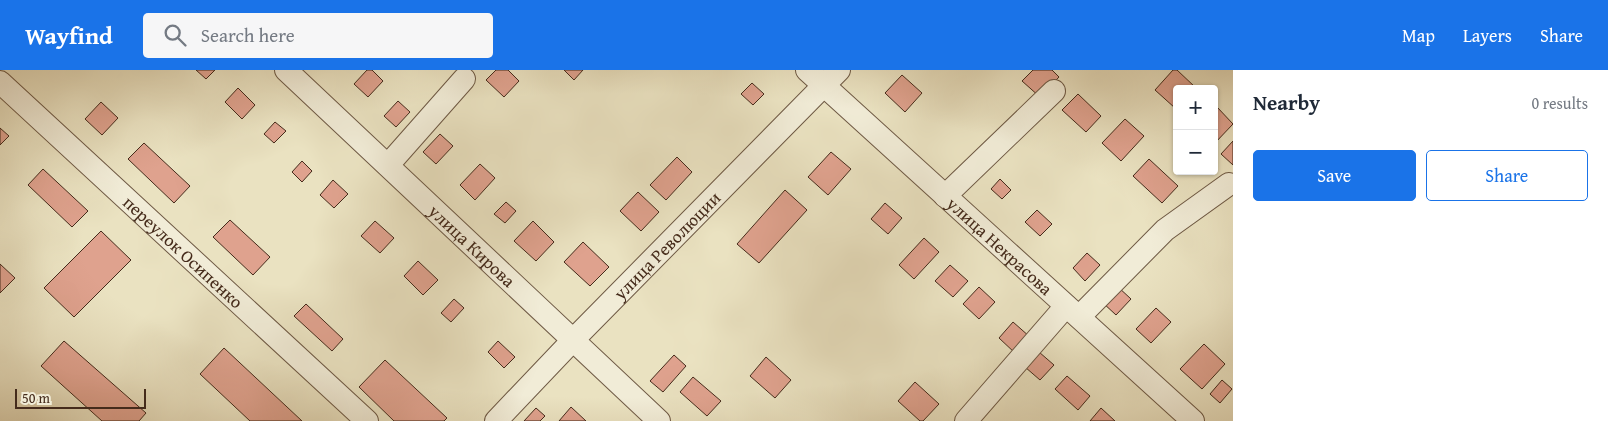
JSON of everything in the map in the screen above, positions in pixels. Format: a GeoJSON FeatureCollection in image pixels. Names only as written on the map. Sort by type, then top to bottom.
{"type":"FeatureCollection","features":[{"type":"Feature","properties":{"kind":"street","name":"улица Кирова"},"geometry":{"type":"LineString","coordinates":[[286,70],[574,338],[659,421]]}},
{"type":"Feature","properties":{"kind":"street","name":"улица Некрасова"},"geometry":{"type":"LineString","coordinates":[[807,70],[831,78],[945,196],[1193,421]]}},
{"type":"Feature","properties":{"kind":"street","name":"улица Революции"},"geometry":{"type":"LineString","coordinates":[[496,421],[574,338],[831,78]]}},
{"type":"Feature","properties":{"kind":"street"},"geometry":{"type":"LineString","coordinates":[[388,165],[464,79]]}},
{"type":"Feature","properties":{"kind":"street","name":"переулок Осипенко"},"geometry":{"type":"LineString","coordinates":[[0,82],[367,421]]}},
{"type":"Feature","properties":{"kind":"street"},"geometry":{"type":"LineString","coordinates":[[945,196],[1054,91]]}},
{"type":"Feature","properties":{"kind":"street"},"geometry":{"type":"LineString","coordinates":[[966,421],[1073,311],[1164,230],[1229,184]]}},
{"type":"Feature","properties":{"kind":"building"},"geometry":{"type":"Polygon","coordinates":[[[196,70],[215,70],[206,79],[196,70]]]}},
{"type":"Feature","properties":{"kind":"building"},"geometry":{"type":"Polygon","coordinates":[[[367,70],[372,70],[383,81],[368,97],[354,84],[367,70]]]}},
{"type":"Feature","properties":{"kind":"building"},"geometry":{"type":"Polygon","coordinates":[[[496,70],[508,70],[519,81],[504,97],[486,80],[496,70]]]}},
{"type":"Feature","properties":{"kind":"building"},"geometry":{"type":"Polygon","coordinates":[[[564,70],[583,70],[574,80],[564,70]]]}},
{"type":"Feature","properties":{"kind":"building"},"geometry":{"type":"Polygon","coordinates":[[[1033,70],[1052,70],[1059,77],[1040,97],[1022,81],[1033,70]]]}},
{"type":"Feature","properties":{"kind":"building"},"geometry":{"type":"Polygon","coordinates":[[[1173,70],[1177,70],[1193,85],[1173,85],[1173,106],[1155,90],[1173,70]]]}},
{"type":"Feature","properties":{"kind":"building"},"geometry":{"type":"Polygon","coordinates":[[[902,75],[922,93],[905,112],[885,93],[902,75]]]}},
{"type":"Feature","properties":{"kind":"building"},"geometry":{"type":"Polygon","coordinates":[[[752,83],[764,94],[753,105],[741,94],[752,83]]]}},
{"type":"Feature","properties":{"kind":"building"},"geometry":{"type":"Polygon","coordinates":[[[238,88],[255,105],[242,119],[225,102],[238,88]]]}},
{"type":"Feature","properties":{"kind":"building"},"geometry":{"type":"Polygon","coordinates":[[[1078,94],[1101,116],[1086,132],[1062,110],[1078,94]]]}},
{"type":"Feature","properties":{"kind":"building"},"geometry":{"type":"Polygon","coordinates":[[[398,101],[410,112],[396,127],[384,116],[398,101]]]}},
{"type":"Feature","properties":{"kind":"building"},"geometry":{"type":"Polygon","coordinates":[[[101,102],[118,118],[102,135],[85,119],[101,102]]]}},
{"type":"Feature","properties":{"kind":"building"},"geometry":{"type":"Polygon","coordinates":[[[1218,108],[1233,124],[1218,140],[1218,108]]]}},
{"type":"Feature","properties":{"kind":"building"},"geometry":{"type":"Polygon","coordinates":[[[1125,119],[1144,136],[1121,161],[1102,143],[1125,119]]]}},
{"type":"Feature","properties":{"kind":"building"},"geometry":{"type":"Polygon","coordinates":[[[275,122],[286,131],[274,143],[264,134],[275,122]]]}},
{"type":"Feature","properties":{"kind":"building"},"geometry":{"type":"Polygon","coordinates":[[[0,128],[9,136],[0,145],[0,128]]]}},
{"type":"Feature","properties":{"kind":"building"},"geometry":{"type":"Polygon","coordinates":[[[440,134],[453,146],[436,164],[423,152],[440,134]]]}},
{"type":"Feature","properties":{"kind":"building"},"geometry":{"type":"Polygon","coordinates":[[[1233,141],[1233,165],[1221,154],[1233,141]]]}},
{"type":"Feature","properties":{"kind":"building"},"geometry":{"type":"Polygon","coordinates":[[[144,143],[190,186],[174,203],[128,159],[144,143]]]}},
{"type":"Feature","properties":{"kind":"building"},"geometry":{"type":"Polygon","coordinates":[[[831,152],[851,169],[828,195],[808,177],[831,152]]]}},
{"type":"Feature","properties":{"kind":"building"},"geometry":{"type":"Polygon","coordinates":[[[677,157],[692,172],[666,200],[650,185],[677,157]]]}},
{"type":"Feature","properties":{"kind":"building"},"geometry":{"type":"Polygon","coordinates":[[[1149,159],[1178,186],[1162,203],[1133,176],[1149,159]]]}},
{"type":"Feature","properties":{"kind":"building"},"geometry":{"type":"Polygon","coordinates":[[[302,161],[312,171],[302,182],[292,172],[302,161]]]}},
{"type":"Feature","properties":{"kind":"building"},"geometry":{"type":"Polygon","coordinates":[[[480,164],[495,178],[475,200],[460,185],[480,164]]]}},
{"type":"Feature","properties":{"kind":"building"},"geometry":{"type":"Polygon","coordinates":[[[43,169],[88,211],[72,227],[28,185],[43,169]]]}},
{"type":"Feature","properties":{"kind":"building"},"geometry":{"type":"Polygon","coordinates":[[[1000,179],[1011,190],[1002,199],[991,189],[1000,179]]]}},
{"type":"Feature","properties":{"kind":"building"},"geometry":{"type":"Polygon","coordinates":[[[333,180],[348,194],[334,208],[320,195],[333,180]]]}},
{"type":"Feature","properties":{"kind":"building"},"geometry":{"type":"Polygon","coordinates":[[[785,190],[807,210],[759,263],[737,244],[785,190]]]}},
{"type":"Feature","properties":{"kind":"building"},"geometry":{"type":"Polygon","coordinates":[[[638,192],[659,212],[641,231],[620,211],[638,192]]]}},
{"type":"Feature","properties":{"kind":"building"},"geometry":{"type":"Polygon","coordinates":[[[506,202],[516,211],[505,223],[494,214],[506,202]]]}},
{"type":"Feature","properties":{"kind":"building"},"geometry":{"type":"Polygon","coordinates":[[[885,203],[902,218],[888,234],[871,219],[885,203]]]}},
{"type":"Feature","properties":{"kind":"building"},"geometry":{"type":"Polygon","coordinates":[[[1037,210],[1052,224],[1040,236],[1025,222],[1037,210]]]}},
{"type":"Feature","properties":{"kind":"building"},"geometry":{"type":"Polygon","coordinates":[[[230,220],[270,257],[253,275],[213,237],[230,220]]]}},
{"type":"Feature","properties":{"kind":"building"},"geometry":{"type":"Polygon","coordinates":[[[375,221],[394,238],[380,253],[361,236],[375,221]]]}},
{"type":"Feature","properties":{"kind":"building"},"geometry":{"type":"Polygon","coordinates":[[[533,221],[554,242],[536,261],[514,241],[533,221]]]}},
{"type":"Feature","properties":{"kind":"building"},"geometry":{"type":"Polygon","coordinates":[[[101,231],[131,260],[74,317],[44,288],[101,231]]]}},
{"type":"Feature","properties":{"kind":"building"},"geometry":{"type":"Polygon","coordinates":[[[924,238],[939,252],[914,279],[899,265],[924,238]]]}},
{"type":"Feature","properties":{"kind":"building"},"geometry":{"type":"Polygon","coordinates":[[[583,242],[609,267],[590,286],[564,262],[583,242]]]}},
{"type":"Feature","properties":{"kind":"building"},"geometry":{"type":"Polygon","coordinates":[[[1087,253],[1100,265],[1085,281],[1073,268],[1087,253]]]}},
{"type":"Feature","properties":{"kind":"building"},"geometry":{"type":"Polygon","coordinates":[[[418,261],[438,280],[423,295],[404,276],[418,261]]]}},
{"type":"Feature","properties":{"kind":"building"},"geometry":{"type":"Polygon","coordinates":[[[0,264],[15,278],[0,293],[0,264]]]}},
{"type":"Feature","properties":{"kind":"building"},"geometry":{"type":"Polygon","coordinates":[[[950,265],[968,281],[953,297],[935,281],[950,265]]]}},
{"type":"Feature","properties":{"kind":"building"},"geometry":{"type":"Polygon","coordinates":[[[1117,286],[1131,299],[1116,315],[1102,302],[1117,286]]]}},
{"type":"Feature","properties":{"kind":"building"},"geometry":{"type":"Polygon","coordinates":[[[979,287],[995,302],[979,319],[963,304],[979,287]]]}},
{"type":"Feature","properties":{"kind":"building"},"geometry":{"type":"Polygon","coordinates":[[[454,299],[464,308],[451,322],[441,313],[454,299]]]}},
{"type":"Feature","properties":{"kind":"building"},"geometry":{"type":"Polygon","coordinates":[[[306,304],[343,339],[332,351],[294,316],[306,304]]]}},
{"type":"Feature","properties":{"kind":"building"},"geometry":{"type":"Polygon","coordinates":[[[1156,308],[1171,322],[1151,343],[1136,329],[1156,308]]]}},
{"type":"Feature","properties":{"kind":"building"},"geometry":{"type":"Polygon","coordinates":[[[1013,322],[1030,337],[1015,353],[999,338],[1013,322]]]}},
{"type":"Feature","properties":{"kind":"building"},"geometry":{"type":"Polygon","coordinates":[[[64,341],[146,413],[139,421],[102,421],[41,366],[64,341]]]}},
{"type":"Feature","properties":{"kind":"building"},"geometry":{"type":"Polygon","coordinates":[[[498,341],[515,357],[504,368],[488,352],[498,341]]]}},
{"type":"Feature","properties":{"kind":"building"},"geometry":{"type":"Polygon","coordinates":[[[1204,344],[1225,364],[1202,389],[1180,369],[1204,344]]]}},
{"type":"Feature","properties":{"kind":"building"},"geometry":{"type":"Polygon","coordinates":[[[224,348],[302,421],[250,421],[200,374],[224,348]]]}},
{"type":"Feature","properties":{"kind":"building"},"geometry":{"type":"Polygon","coordinates":[[[1039,352],[1054,365],[1040,380],[1025,367],[1039,352]]]}},
{"type":"Feature","properties":{"kind":"building"},"geometry":{"type":"Polygon","coordinates":[[[674,355],[686,366],[663,392],[650,381],[674,355]]]}},
{"type":"Feature","properties":{"kind":"building"},"geometry":{"type":"Polygon","coordinates":[[[766,357],[791,380],[775,398],[750,376],[766,357]]]}},
{"type":"Feature","properties":{"kind":"building"},"geometry":{"type":"Polygon","coordinates":[[[385,360],[447,418],[444,421],[394,421],[359,387],[385,360]]]}},
{"type":"Feature","properties":{"kind":"building"},"geometry":{"type":"Polygon","coordinates":[[[1067,376],[1090,396],[1078,410],[1055,389],[1067,376]]]}},
{"type":"Feature","properties":{"kind":"building"},"geometry":{"type":"Polygon","coordinates":[[[693,377],[721,401],[707,416],[680,392],[693,377]]]}},
{"type":"Feature","properties":{"kind":"building"},"geometry":{"type":"Polygon","coordinates":[[[1222,380],[1232,389],[1220,403],[1210,394],[1222,380]]]}},
{"type":"Feature","properties":{"kind":"building"},"geometry":{"type":"Polygon","coordinates":[[[915,382],[939,404],[923,421],[920,421],[898,401],[915,382]]]}},
{"type":"Feature","properties":{"kind":"building"},"geometry":{"type":"Polygon","coordinates":[[[571,407],[586,421],[559,421],[571,407]]]}},
{"type":"Feature","properties":{"kind":"building"},"geometry":{"type":"Polygon","coordinates":[[[536,408],[545,416],[540,421],[524,421],[536,408]]]}},
{"type":"Feature","properties":{"kind":"building"},"geometry":{"type":"Polygon","coordinates":[[[1101,408],[1115,421],[1090,421],[1101,408]]]}}]}
